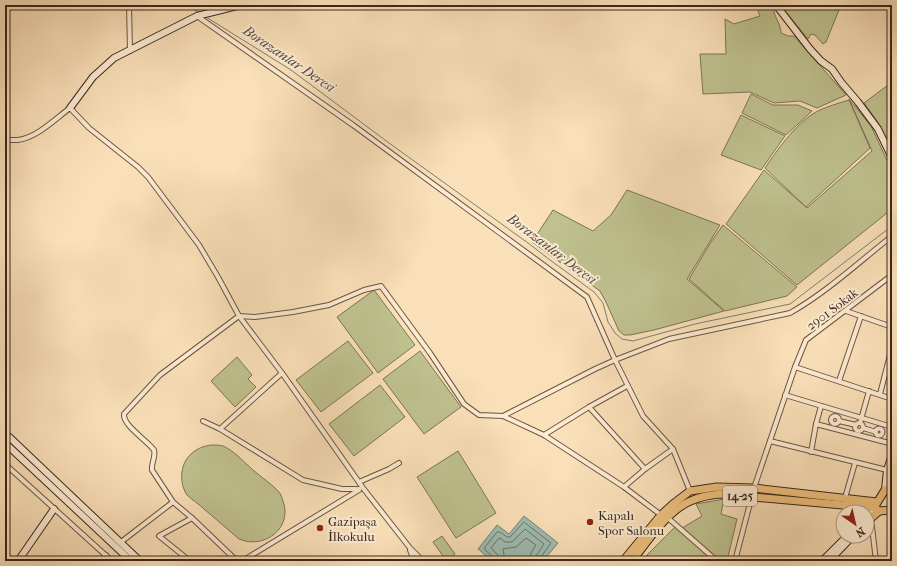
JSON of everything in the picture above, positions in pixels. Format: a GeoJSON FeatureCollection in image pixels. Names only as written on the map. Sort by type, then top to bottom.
{"type":"FeatureCollection","features":[{"type":"Feature","properties":{"kind":"main road"},"geometry":{"type":"LineString","coordinates":[[70,108],[93,77],[114,58],[197,16],[246,5]]}},
{"type":"Feature","properties":{"kind":"main road"},"geometry":{"type":"LineString","coordinates":[[776,5],[810,49],[832,69],[858,102],[878,129],[892,158]]}},
{"type":"Feature","properties":{"kind":"main road"},"geometry":{"type":"LineString","coordinates":[[5,433],[140,561]]}},
{"type":"Feature","properties":{"kind":"main road"},"geometry":{"type":"LineString","coordinates":[[5,443],[131,561]]}},
{"type":"Feature","properties":{"kind":"main road"},"geometry":{"type":"LineString","coordinates":[[885,490],[886,470],[892,455]]}},
{"type":"Feature","properties":{"kind":"main road","name":"14-25"},"geometry":{"type":"LineString","coordinates":[[875,510],[885,490],[892,486]]}},
{"type":"Feature","properties":{"kind":"main road","name":"14-25"},"geometry":{"type":"LineString","coordinates":[[690,491],[717,488],[754,488],[846,498]]}},
{"type":"Feature","properties":{"kind":"main road"},"geometry":{"type":"LineString","coordinates":[[623,561],[661,516],[673,504],[690,491]]}},
{"type":"Feature","properties":{"kind":"main road","name":"14-25"},"geometry":{"type":"LineString","coordinates":[[632,561],[680,506],[706,496],[720,494],[877,507],[892,510]]}},
{"type":"Feature","properties":{"kind":"main road"},"geometry":{"type":"LineString","coordinates":[[846,498],[877,507]]}},
{"type":"Feature","properties":{"kind":"main road"},"geometry":{"type":"LineString","coordinates":[[18,561],[54,509]]}},
{"type":"Feature","properties":{"kind":"main road"},"geometry":{"type":"LineString","coordinates":[[822,561],[839,544]]}},
{"type":"Feature","properties":{"kind":"main road"},"geometry":{"type":"LineString","coordinates":[[829,561],[845,544]]}},
{"type":"Feature","properties":{"kind":"street"},"geometry":{"type":"LineString","coordinates":[[128,5],[130,51]]}},
{"type":"Feature","properties":{"kind":"street"},"geometry":{"type":"LineString","coordinates":[[197,16],[346,121],[587,297],[627,386],[643,416],[673,449],[690,491]]}},
{"type":"Feature","properties":{"kind":"street"},"geometry":{"type":"LineString","coordinates":[[5,140],[18,140],[32,135],[70,108],[89,128],[138,167],[156,186],[199,244],[239,316],[282,372],[359,482],[361,489],[410,548],[423,561]]}},
{"type":"Feature","properties":{"kind":"street"},"geometry":{"type":"LineString","coordinates":[[503,416],[595,369],[669,339],[790,313],[800,308],[841,278],[892,236]]}},
{"type":"Feature","properties":{"kind":"street","name":"2901 Sokak"},"geometry":{"type":"LineString","coordinates":[[735,561],[754,488],[785,395],[806,340],[892,275]]}},
{"type":"Feature","properties":{"kind":"street"},"geometry":{"type":"LineString","coordinates":[[237,561],[173,502],[152,470],[151,465],[155,454],[154,450],[126,423],[123,417],[124,414],[160,375],[239,316],[255,317],[329,305],[364,290],[381,286],[430,353],[464,404],[479,415],[503,416],[544,435],[624,487],[661,516]]}},
{"type":"Feature","properties":{"kind":"street"},"geometry":{"type":"LineString","coordinates":[[846,311],[892,327]]}},
{"type":"Feature","properties":{"kind":"street"},"geometry":{"type":"LineString","coordinates":[[839,381],[861,316]]}},
{"type":"Feature","properties":{"kind":"street"},"geometry":{"type":"LineString","coordinates":[[880,394],[892,347]]}},
{"type":"Feature","properties":{"kind":"street"},"geometry":{"type":"LineString","coordinates":[[795,367],[892,399]]}},
{"type":"Feature","properties":{"kind":"street"},"geometry":{"type":"LineString","coordinates":[[220,429],[282,372]]}},
{"type":"Feature","properties":{"kind":"street"},"geometry":{"type":"LineString","coordinates":[[544,435],[589,407],[627,386]]}},
{"type":"Feature","properties":{"kind":"street"},"geometry":{"type":"LineString","coordinates":[[857,432],[856,429],[862,418],[869,391]]}},
{"type":"Feature","properties":{"kind":"street"},"geometry":{"type":"LineString","coordinates":[[785,395],[892,427]]}},
{"type":"Feature","properties":{"kind":"street"},"geometry":{"type":"LineString","coordinates":[[811,452],[821,406]]}},
{"type":"Feature","properties":{"kind":"street"},"geometry":{"type":"LineString","coordinates":[[589,407],[645,469]]}},
{"type":"Feature","properties":{"kind":"street"},"geometry":{"type":"LineString","coordinates":[[834,426],[831,418],[833,416],[837,416],[840,412]]}},
{"type":"Feature","properties":{"kind":"street"},"geometry":{"type":"LineString","coordinates":[[837,416],[839,421]]}},
{"type":"Feature","properties":{"kind":"street"},"geometry":{"type":"LineString","coordinates":[[203,421],[220,429],[303,480],[342,489],[361,489]]}},
{"type":"Feature","properties":{"kind":"street"},"geometry":{"type":"LineString","coordinates":[[834,426],[839,421]]}},
{"type":"Feature","properties":{"kind":"street"},"geometry":{"type":"LineString","coordinates":[[839,421],[862,424],[863,428],[878,434],[890,443],[892,434]]}},
{"type":"Feature","properties":{"kind":"street"},"geometry":{"type":"LineString","coordinates":[[816,424],[834,426],[857,432],[878,434]]}},
{"type":"Feature","properties":{"kind":"street"},"geometry":{"type":"LineString","coordinates":[[878,434],[881,424]]}},
{"type":"Feature","properties":{"kind":"street"},"geometry":{"type":"LineString","coordinates":[[857,432],[863,428]]}},
{"type":"Feature","properties":{"kind":"street"},"geometry":{"type":"LineString","coordinates":[[770,441],[886,470]]}},
{"type":"Feature","properties":{"kind":"street"},"geometry":{"type":"LineString","coordinates":[[624,487],[645,469],[673,449]]}},
{"type":"Feature","properties":{"kind":"street"},"geometry":{"type":"LineString","coordinates":[[846,498],[855,462]]}},
{"type":"Feature","properties":{"kind":"street"},"geometry":{"type":"LineString","coordinates":[[359,482],[399,463]]}},
{"type":"Feature","properties":{"kind":"street"},"geometry":{"type":"LineString","coordinates":[[5,464],[112,561]]}},
{"type":"Feature","properties":{"kind":"street"},"geometry":{"type":"LineString","coordinates":[[242,561],[361,489]]}},
{"type":"Feature","properties":{"kind":"street"},"geometry":{"type":"LineString","coordinates":[[121,542],[173,502]]}},
{"type":"Feature","properties":{"kind":"street"},"geometry":{"type":"LineString","coordinates":[[190,561],[159,536],[192,518]]}},
{"type":"Feature","properties":{"kind":"street"},"geometry":{"type":"LineString","coordinates":[[668,518],[717,561]]}},
{"type":"Feature","properties":{"kind":"street"},"geometry":{"type":"LineString","coordinates":[[873,544],[876,561]]}},
{"type":"Feature","properties":{"kind":"street"},"geometry":{"type":"LineString","coordinates":[[410,548],[414,561]]}},
{"type":"Feature","properties":{"kind":"street"},"geometry":{"type":"LineString","coordinates":[[5,553],[11,561]]}},
{"type":"Feature","properties":{"kind":"street"},"geometry":{"type":"LineString","coordinates":[[100,561],[106,555]]}},
{"type":"Feature","properties":{"kind":"green space"},"geometry":{"type":"Polygon","coordinates":[[[756,5],[773,5],[774,13],[780,26],[781,33],[788,36],[794,36],[846,95],[817,108],[800,101],[774,103],[750,92],[703,94],[700,54],[726,54],[725,19],[734,24],[760,16],[756,5]]]}},
{"type":"Feature","properties":{"kind":"green space"},"geometry":{"type":"Polygon","coordinates":[[[780,5],[841,5],[826,42],[823,44],[815,35],[811,34],[808,39],[780,5]]]}},
{"type":"Feature","properties":{"kind":"green space"},"geometry":{"type":"Polygon","coordinates":[[[892,82],[892,149],[877,121],[864,103],[892,82]]]}},
{"type":"Feature","properties":{"kind":"green space"},"geometry":{"type":"Polygon","coordinates":[[[751,94],[773,105],[798,105],[812,111],[786,135],[742,113],[751,94]]]}},
{"type":"Feature","properties":{"kind":"green space"},"geometry":{"type":"Polygon","coordinates":[[[849,99],[871,126],[892,171],[892,209],[797,285],[726,224],[764,170],[807,208],[872,151],[849,99]]]}},
{"type":"Feature","properties":{"kind":"green space"},"geometry":{"type":"Polygon","coordinates":[[[849,100],[870,148],[806,207],[765,168],[789,136],[804,121],[820,110],[849,100]]]}},
{"type":"Feature","properties":{"kind":"green space"},"geometry":{"type":"Polygon","coordinates":[[[741,115],[785,136],[761,170],[721,155],[741,115]]]}},
{"type":"Feature","properties":{"kind":"green space"},"geometry":{"type":"Polygon","coordinates":[[[627,190],[720,225],[687,279],[724,311],[654,330],[624,335],[619,331],[600,291],[532,242],[553,210],[593,231],[611,215],[627,190]]]}},
{"type":"Feature","properties":{"kind":"green space"},"geometry":{"type":"Polygon","coordinates":[[[723,225],[797,287],[787,296],[725,311],[689,279],[723,225]]]}},
{"type":"Feature","properties":{"kind":"green space"},"geometry":{"type":"Polygon","coordinates":[[[374,290],[415,345],[378,373],[337,317],[374,290]]]}},
{"type":"Feature","properties":{"kind":"green space"},"geometry":{"type":"Polygon","coordinates":[[[348,341],[373,373],[321,412],[296,380],[348,341]]]}},
{"type":"Feature","properties":{"kind":"green space"},"geometry":{"type":"Polygon","coordinates":[[[420,351],[461,407],[424,434],[383,379],[420,351]]]}},
{"type":"Feature","properties":{"kind":"green space"},"geometry":{"type":"Polygon","coordinates":[[[237,357],[252,375],[248,379],[256,387],[235,407],[211,381],[237,357]]]}},
{"type":"Feature","properties":{"kind":"green space"},"geometry":{"type":"Polygon","coordinates":[[[380,385],[405,417],[354,456],[329,424],[380,385]]]}},
{"type":"Feature","properties":{"kind":"green space"},"geometry":{"type":"Polygon","coordinates":[[[204,446],[222,446],[230,450],[280,493],[285,511],[284,520],[280,528],[267,539],[258,542],[248,542],[239,539],[187,495],[182,482],[182,473],[186,460],[197,450],[204,446]]]}},
{"type":"Feature","properties":{"kind":"green space"},"geometry":{"type":"Polygon","coordinates":[[[458,451],[496,513],[456,538],[417,477],[458,451]]]}},
{"type":"Feature","properties":{"kind":"green space"},"geometry":{"type":"Polygon","coordinates":[[[724,499],[721,514],[737,519],[727,561],[719,561],[682,528],[702,516],[696,504],[724,499]]]}},
{"type":"Feature","properties":{"kind":"green space"},"geometry":{"type":"Polygon","coordinates":[[[676,526],[714,561],[641,561],[676,526]]]}},
{"type":"Feature","properties":{"kind":"green space"},"geometry":{"type":"Polygon","coordinates":[[[442,536],[455,554],[446,560],[433,542],[442,536]]]}},
{"type":"Feature","properties":{"kind":"water"},"geometry":{"type":"Polygon","coordinates":[[[524,516],[558,543],[543,561],[490,561],[491,560],[478,549],[497,525],[509,534],[524,516]]]}},
{"type":"Feature","properties":{"kind":"waterway","name":"Borazanlar Deresi"},"geometry":{"type":"LineString","coordinates":[[187,5],[199,13]]}},
{"type":"Feature","properties":{"kind":"waterway","name":"Borazanlar Deresi"},"geometry":{"type":"LineString","coordinates":[[206,17],[291,70],[594,292],[603,303],[608,322],[615,333],[622,339],[633,341],[695,324],[790,304],[892,226]]}},
{"type":"Feature","properties":{"kind":"place","name":"Kapalı Spor Salonu"},"geometry":{"type":"Point","coordinates":[590,522]}},
{"type":"Feature","properties":{"kind":"place","name":"Gazipaşa İlkokulu"},"geometry":{"type":"Point","coordinates":[320,528]}}]}
